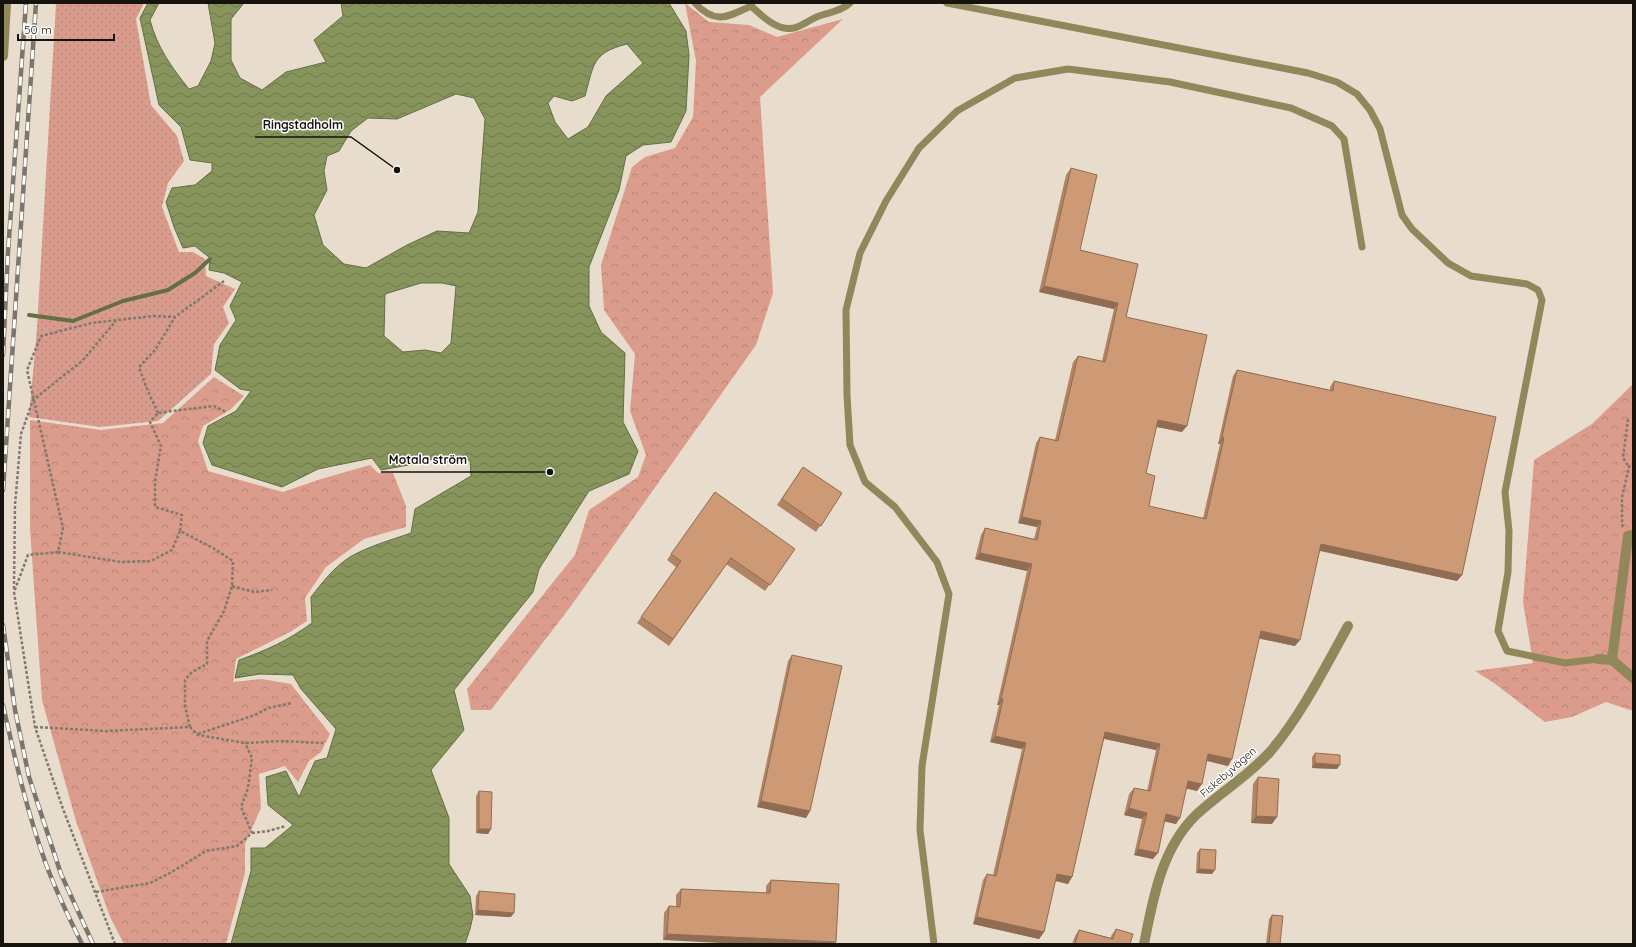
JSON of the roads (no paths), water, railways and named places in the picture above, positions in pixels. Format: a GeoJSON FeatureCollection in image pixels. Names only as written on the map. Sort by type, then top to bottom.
{"type":"FeatureCollection","features":[{"type":"Feature","properties":{"kind":"street"},"geometry":{"type":"LineString","coordinates":[[3,56],[6,3]]}},
{"type":"Feature","properties":{"kind":"street"},"geometry":{"type":"LineString","coordinates":[[1612,660],[1631,536]]}},
{"type":"Feature","properties":{"kind":"street","name":"Fiskebyvägen"},"geometry":{"type":"LineString","coordinates":[[1144,944],[1153,900],[1166,859],[1177,838],[1195,816],[1269,753],[1293,720],[1348,626]]}},
{"type":"Feature","properties":{"kind":"street"},"geometry":{"type":"LineString","coordinates":[[1598,659],[1612,660],[1633,678]]}},
{"type":"Feature","properties":{"kind":"lane"},"geometry":{"type":"LineString","coordinates":[[695,3],[703,11],[713,16],[727,17],[752,4],[767,20],[781,27],[795,28],[813,18],[845,8],[850,3]]}},
{"type":"Feature","properties":{"kind":"lane"},"geometry":{"type":"LineString","coordinates":[[947,3],[1308,73],[1337,82],[1357,94],[1370,110],[1380,129],[1402,215],[1412,229],[1448,263],[1471,276],[1527,284],[1538,290],[1542,300],[1505,492],[1509,531],[1508,572],[1498,631],[1507,651],[1565,663],[1598,659]]}},
{"type":"Feature","properties":{"kind":"lane"},"geometry":{"type":"LineString","coordinates":[[934,944],[920,830],[922,766],[949,594],[937,562],[895,507],[865,482],[850,445],[847,395],[846,310],[860,252],[886,201],[919,148],[957,111],[1015,78],[1068,69],[1170,82],[1291,108],[1332,126],[1344,139],[1362,247]]}},
{"type":"Feature","properties":{"kind":"water"},"geometry":{"type":"Polygon","coordinates":[[[148,3],[159,3],[150,20],[153,30],[166,57],[189,89],[198,86],[211,61],[215,43],[208,3],[244,3],[231,19],[231,60],[240,78],[262,90],[286,72],[326,62],[314,40],[343,16],[341,3],[669,3],[686,31],[689,55],[686,111],[671,142],[643,145],[626,156],[619,190],[589,267],[589,306],[601,332],[625,353],[623,422],[638,451],[629,474],[589,491],[539,569],[533,592],[454,690],[464,730],[431,770],[449,818],[449,864],[470,896],[473,916],[465,944],[231,944],[251,871],[251,848],[265,848],[293,825],[268,805],[266,777],[286,771],[299,797],[315,761],[327,758],[336,729],[301,689],[293,675],[260,674],[235,678],[239,660],[259,653],[277,644],[312,623],[311,597],[334,570],[344,561],[357,553],[411,533],[415,509],[471,476],[470,460],[447,462],[424,458],[414,464],[381,470],[372,458],[318,469],[282,487],[212,465],[203,443],[208,426],[236,411],[251,391],[240,389],[215,370],[220,345],[236,320],[230,306],[242,282],[224,273],[209,270],[210,258],[195,246],[183,248],[174,227],[166,202],[172,188],[195,185],[212,171],[212,163],[190,160],[181,127],[159,105],[140,18],[148,3]],[[627,44],[607,51],[596,61],[590,76],[585,96],[572,101],[554,96],[548,103],[555,122],[568,139],[588,127],[606,96],[643,63],[627,44]],[[456,94],[397,119],[368,118],[351,131],[339,151],[327,156],[324,171],[327,190],[314,215],[323,245],[344,264],[366,268],[407,245],[437,231],[469,233],[478,212],[485,119],[474,98],[456,94]],[[421,283],[385,294],[384,336],[403,352],[425,350],[441,353],[451,343],[456,286],[442,283],[421,283]]]}},
{"type":"Feature","properties":{"kind":"waterway"},"geometry":{"type":"LineString","coordinates":[[29,315],[73,321],[123,301],[168,290],[195,273],[210,259]]}},
{"type":"Feature","properties":{"kind":"railway"},"geometry":{"type":"LineString","coordinates":[[3,355],[8,252],[26,3]]}},
{"type":"Feature","properties":{"kind":"railway"},"geometry":{"type":"LineString","coordinates":[[3,490],[36,3]]}},
{"type":"Feature","properties":{"kind":"railway"},"geometry":{"type":"LineString","coordinates":[[3,625],[15,710],[29,777],[61,874],[93,944]]}},
{"type":"Feature","properties":{"kind":"railway"},"geometry":{"type":"LineString","coordinates":[[3,705],[22,785],[39,844],[54,884],[82,944]]}},
{"type":"Feature","properties":{"kind":"place","name":"Ringstadholm"},"geometry":{"type":"Point","coordinates":[397,170]}},
{"type":"Feature","properties":{"kind":"place","name":"Motala ström"},"geometry":{"type":"Point","coordinates":[550,472]}}]}
